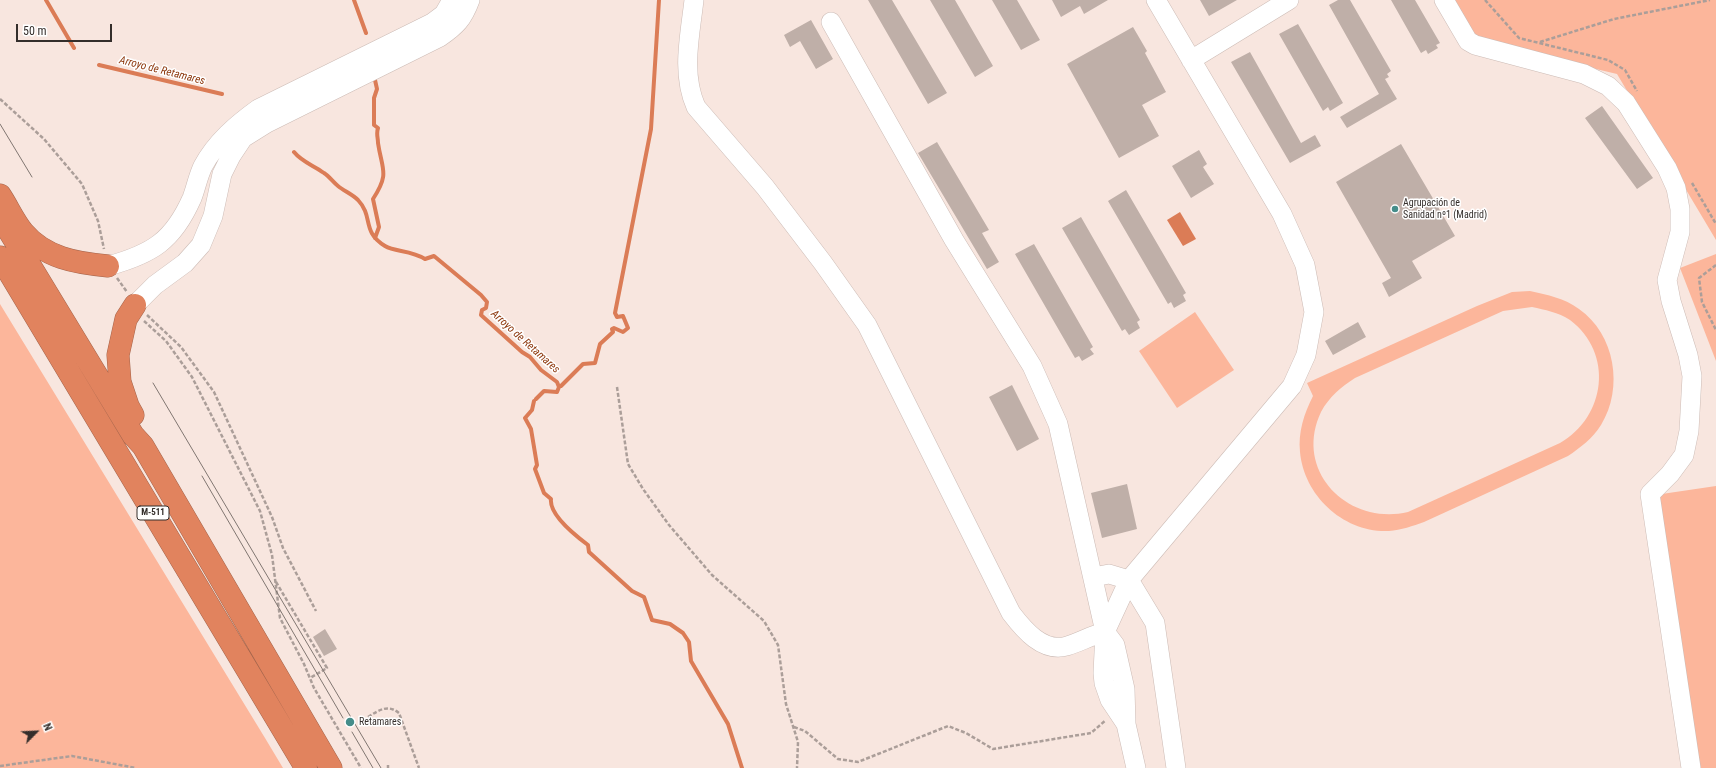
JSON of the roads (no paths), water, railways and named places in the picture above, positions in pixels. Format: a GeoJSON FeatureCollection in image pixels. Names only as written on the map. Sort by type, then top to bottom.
{"type":"FeatureCollection","features":[{"type":"Feature","properties":{"kind":"highway"},"geometry":{"type":"LineString","coordinates":[[0,195],[23,232],[42,249],[65,260],[108,266]]}},
{"type":"Feature","properties":{"kind":"highway","name":"M-511"},"geometry":{"type":"LineString","coordinates":[[0,216],[133,435],[143,446],[331,768]]}},
{"type":"Feature","properties":{"kind":"highway","name":"M-511"},"geometry":{"type":"LineString","coordinates":[[0,257],[306,768]]}},
{"type":"Feature","properties":{"kind":"highway"},"geometry":{"type":"LineString","coordinates":[[134,308],[126,319],[118,355],[120,382],[128,406],[142,430],[143,446]]}},
{"type":"Feature","properties":{"kind":"street"},"geometry":{"type":"LineString","coordinates":[[108,266],[135,259],[155,248],[176,229],[192,198],[203,167],[216,146],[233,128],[258,109],[451,13],[466,12],[470,0]]}},
{"type":"Feature","properties":{"kind":"street"},"geometry":{"type":"LineString","coordinates":[[694,0],[687,75],[689,92],[696,107],[765,187],[823,263],[867,325],[1011,613],[1023,628],[1036,639],[1053,648],[1066,646],[1092,635],[1106,632]]}},
{"type":"Feature","properties":{"kind":"street"},"geometry":{"type":"LineString","coordinates":[[1106,632],[1129,580],[1292,386],[1306,355],[1314,312],[1305,265],[1282,214],[1156,0]]}},
{"type":"Feature","properties":{"kind":"street"},"geometry":{"type":"LineString","coordinates":[[1191,60],[1289,0]]}},
{"type":"Feature","properties":{"kind":"street"},"geometry":{"type":"LineString","coordinates":[[1444,0],[1468,41],[1475,45],[1584,74],[1608,86],[1626,102],[1667,168],[1676,188],[1680,209],[1680,232],[1667,280],[1671,301],[1688,355],[1692,376],[1689,431],[1684,455],[1670,474],[1650,494],[1691,768]]}},
{"type":"Feature","properties":{"kind":"street"},"geometry":{"type":"LineString","coordinates":[[134,308],[155,285],[185,263],[201,245],[213,216],[222,174],[242,138],[267,122],[440,37],[451,13]]}},
{"type":"Feature","properties":{"kind":"street"},"geometry":{"type":"LineString","coordinates":[[831,22],[954,240],[1032,366],[1058,424],[1106,632],[1103,672],[1104,683],[1110,700],[1126,724],[1136,768]]}},
{"type":"Feature","properties":{"kind":"street"},"geometry":{"type":"LineString","coordinates":[[1094,577],[1109,574],[1129,580],[1155,623],[1176,768]]}},
{"type":"Feature","properties":{"kind":"waterway","name":"Arroyo de Retamares"},"geometry":{"type":"LineString","coordinates":[[46,0],[74,48]]}},
{"type":"Feature","properties":{"kind":"waterway"},"geometry":{"type":"LineString","coordinates":[[354,0],[366,33]]}},
{"type":"Feature","properties":{"kind":"waterway"},"geometry":{"type":"LineString","coordinates":[[561,386],[583,364],[595,363],[600,344],[613,332],[612,329],[614,328],[623,332],[628,328],[623,316],[617,317],[615,313],[651,129],[659,0]]}},
{"type":"Feature","properties":{"kind":"waterway","name":"Arroyo de Retamares"},"geometry":{"type":"LineString","coordinates":[[99,65],[222,94]]}},
{"type":"Feature","properties":{"kind":"waterway"},"geometry":{"type":"LineString","coordinates":[[375,80],[377,89],[374,98],[374,125],[378,128],[378,143],[383,166],[382,183],[373,199],[379,227],[375,238]]}},
{"type":"Feature","properties":{"kind":"waterway","name":"Arroyo de Retamares"},"geometry":{"type":"LineString","coordinates":[[294,152],[304,161],[326,174],[338,186],[358,200],[366,212],[373,235],[385,246],[414,254],[425,259],[434,256],[481,295],[487,302],[486,308],[482,310],[481,315],[522,352],[530,357],[541,370],[557,382],[559,387],[557,392],[544,391],[536,399]]}},
{"type":"Feature","properties":{"kind":"waterway","name":"Arroyo de Retamares"},"geometry":{"type":"LineString","coordinates":[[534,401],[532,410],[525,418],[531,429],[537,465],[535,469],[544,493],[551,499],[554,512],[564,525],[588,545],[589,552],[632,591],[644,597],[652,620],[670,624],[683,633],[689,642],[691,661],[728,724],[742,768]]}},
{"type":"Feature","properties":{"kind":"tram line"},"geometry":{"type":"LineString","coordinates":[[0,124],[32,177]]}},
{"type":"Feature","properties":{"kind":"tram line"},"geometry":{"type":"LineString","coordinates":[[153,383],[381,768]]}},
{"type":"Feature","properties":{"kind":"tram line"},"geometry":{"type":"LineString","coordinates":[[202,476],[343,718]]}},
{"type":"Feature","properties":{"kind":"tram line"},"geometry":{"type":"LineString","coordinates":[[352,732],[373,768]]}},
{"type":"Feature","properties":{"kind":"place","name":"Agrupación de Sanidad nº1 (Madrid)"},"geometry":{"type":"Point","coordinates":[1395,209]}},
{"type":"Feature","properties":{"kind":"place","name":"Retamares"},"geometry":{"type":"Point","coordinates":[350,722]}}]}
